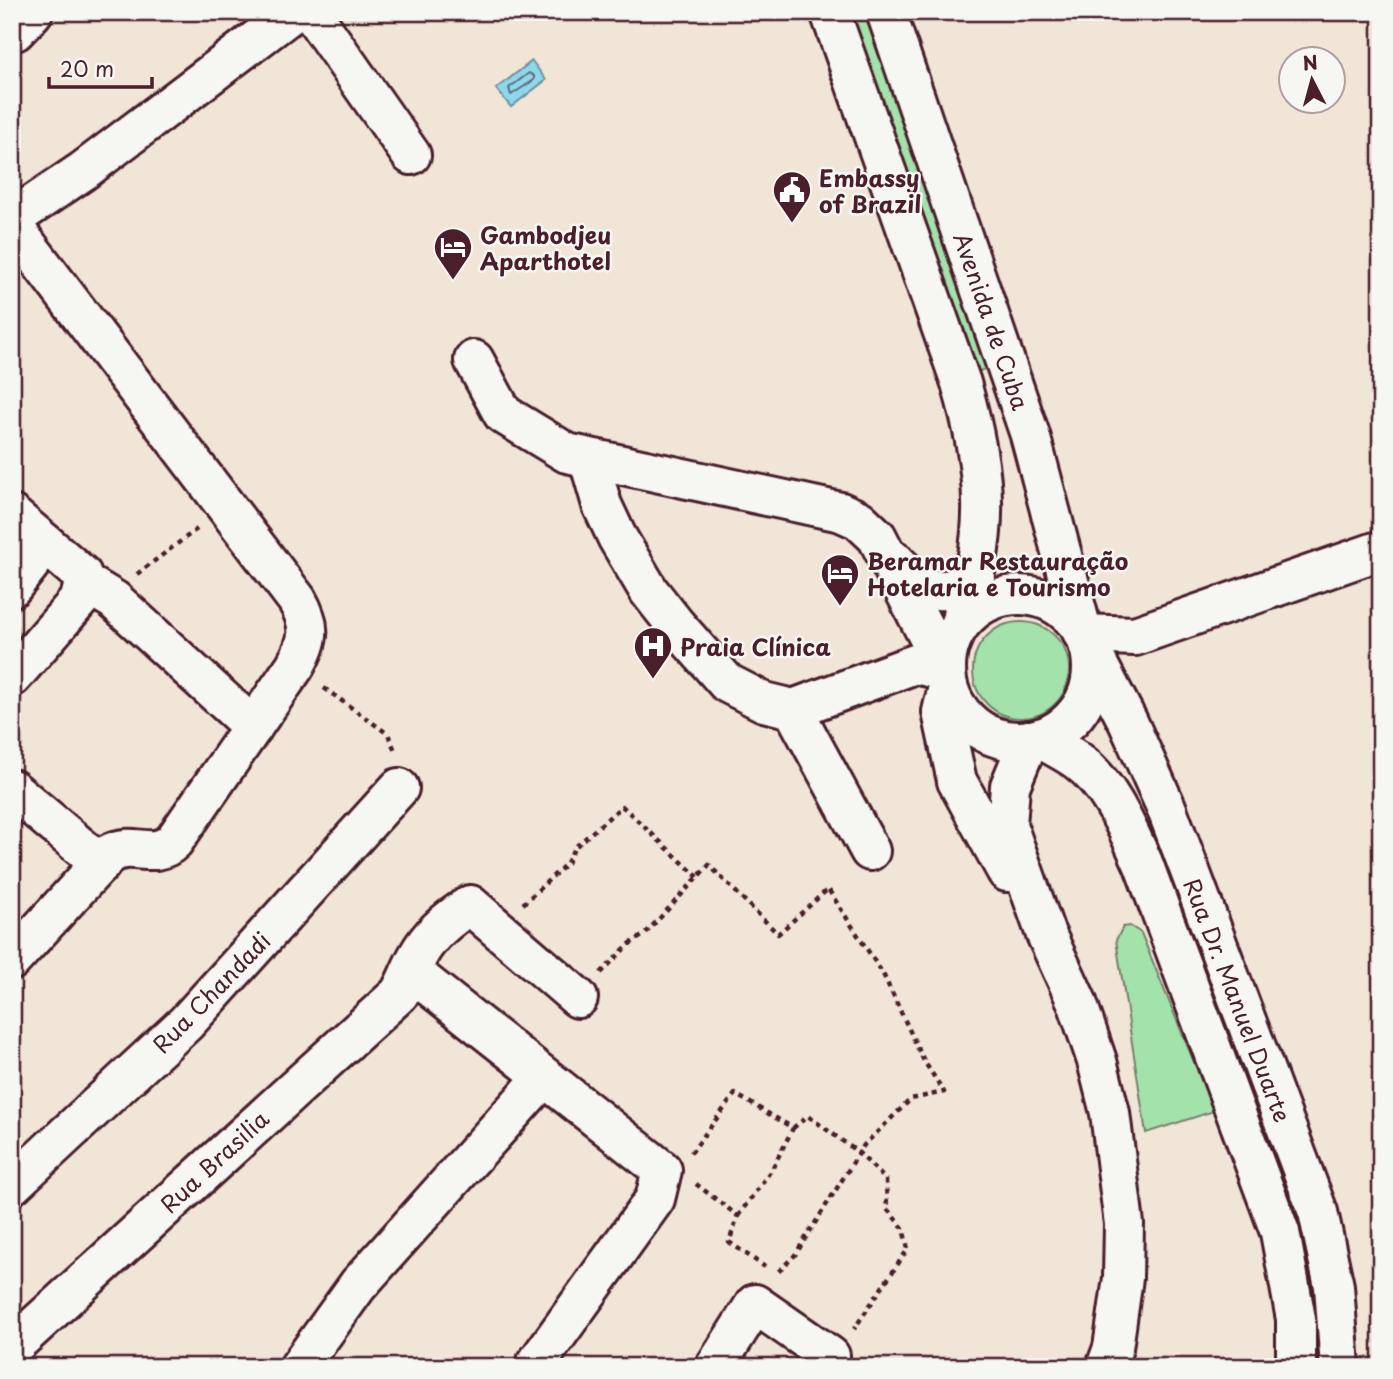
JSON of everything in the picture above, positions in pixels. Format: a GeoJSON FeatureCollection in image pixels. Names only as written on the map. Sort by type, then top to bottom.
{"type":"FeatureCollection","features":[{"type":"Feature","properties":{"kind":"street"},"geometry":{"type":"LineString","coordinates":[[12,219],[83,171],[293,12]]}},
{"type":"Feature","properties":{"kind":"street"},"geometry":{"type":"LineString","coordinates":[[311,12],[411,155]]}},
{"type":"Feature","properties":{"kind":"street"},"geometry":{"type":"LineString","coordinates":[[830,12],[961,383],[977,437],[983,476],[982,524],[975,578],[947,654],[947,679],[942,712],[957,780],[993,849],[1045,932]]}},
{"type":"Feature","properties":{"kind":"street","name":"Avenida de Cuba"},"geometry":{"type":"LineString","coordinates":[[887,12],[1030,435],[1086,640]]}},
{"type":"Feature","properties":{"kind":"street"},"geometry":{"type":"LineString","coordinates":[[12,225],[228,505],[305,614],[309,635],[301,656],[166,849],[155,853],[140,848],[119,848],[12,960]]}},
{"type":"Feature","properties":{"kind":"street"},"geometry":{"type":"LineString","coordinates":[[474,360],[497,404],[512,422],[567,453],[589,460],[841,512],[859,520],[877,537],[885,551],[961,713],[978,729],[1007,740],[1034,739],[1063,726],[1082,706],[1092,674],[1086,640],[1059,608],[1025,596],[1000,598],[987,603],[959,626]]}},
{"type":"Feature","properties":{"kind":"street"},"geometry":{"type":"LineString","coordinates":[[589,460],[602,506],[649,592],[727,683],[764,702],[793,709],[915,664],[947,679]]}},
{"type":"Feature","properties":{"kind":"street"},"geometry":{"type":"LineString","coordinates":[[12,515],[76,568],[96,589],[253,727]]}},
{"type":"Feature","properties":{"kind":"street"},"geometry":{"type":"LineString","coordinates":[[12,587],[47,544]]}},
{"type":"Feature","properties":{"kind":"street"},"geometry":{"type":"LineString","coordinates":[[1086,640],[1135,636],[1381,550]]}},
{"type":"Feature","properties":{"kind":"street"},"geometry":{"type":"LineString","coordinates":[[885,551],[911,579],[936,591],[951,591],[975,578]]}},
{"type":"Feature","properties":{"kind":"street"},"geometry":{"type":"LineString","coordinates":[[12,677],[80,599],[96,589]]}},
{"type":"Feature","properties":{"kind":"street","name":"Rua Dr. Manuel Duarte"},"geometry":{"type":"LineString","coordinates":[[1086,640],[1128,722],[1166,807],[1318,1212],[1334,1286],[1340,1367]]}},
{"type":"Feature","properties":{"kind":"street"},"geometry":{"type":"LineString","coordinates":[[793,709],[870,851]]}},
{"type":"Feature","properties":{"kind":"street"},"geometry":{"type":"LineString","coordinates":[[1034,739],[1010,786],[1007,825],[1045,932],[1077,1002],[1097,1061],[1119,1172],[1123,1278],[1113,1348],[1106,1367]]}},
{"type":"Feature","properties":{"kind":"street","name":"Rua Dr. Manuel Duarte"},"geometry":{"type":"LineString","coordinates":[[1034,739],[1078,761],[1096,778],[1116,809],[1143,863],[1280,1232],[1296,1319],[1296,1367]]}},
{"type":"Feature","properties":{"kind":"street","name":"Rua Chandadi"},"geometry":{"type":"LineString","coordinates":[[12,1185],[186,1023],[399,788]]}},
{"type":"Feature","properties":{"kind":"street"},"geometry":{"type":"LineString","coordinates":[[12,789],[101,864]]}},
{"type":"Feature","properties":{"kind":"street","name":"Rua Brasilia"},"geometry":{"type":"LineString","coordinates":[[12,1347],[399,994],[413,973],[418,954],[442,926],[470,905],[496,928]]}},
{"type":"Feature","properties":{"kind":"street"},"geometry":{"type":"LineString","coordinates":[[496,928],[578,998]]}},
{"type":"Feature","properties":{"kind":"street"},"geometry":{"type":"LineString","coordinates":[[413,973],[543,1078],[670,1170],[655,1199],[534,1367]]}},
{"type":"Feature","properties":{"kind":"street"},"geometry":{"type":"LineString","coordinates":[[268,1367],[358,1285],[543,1078]]}},
{"type":"Feature","properties":{"kind":"street"},"geometry":{"type":"LineString","coordinates":[[299,1367],[358,1285]]}},
{"type":"Feature","properties":{"kind":"street"},"geometry":{"type":"LineString","coordinates":[[715,1367],[766,1289],[826,1362]]}},
{"type":"Feature","properties":{"kind":"path"},"geometry":{"type":"LineString","coordinates":[[96,589],[228,505]]}},
{"type":"Feature","properties":{"kind":"path"},"geometry":{"type":"LineString","coordinates":[[301,656],[388,734],[396,752],[399,788]]}},
{"type":"Feature","properties":{"kind":"path"},"geometry":{"type":"LineString","coordinates":[[496,928],[567,863],[574,848],[622,806],[698,877]]}},
{"type":"Feature","properties":{"kind":"path"},"geometry":{"type":"LineString","coordinates":[[578,998],[628,945],[644,935],[709,865],[778,934],[828,889],[883,974],[924,1061],[944,1092],[911,1099],[864,1145],[859,1153],[795,1255],[766,1289],[729,1242],[738,1216],[772,1169],[793,1128],[808,1116],[859,1153],[886,1180],[887,1209],[903,1228],[908,1249],[850,1334],[826,1362]]}},
{"type":"Feature","properties":{"kind":"path"},"geometry":{"type":"LineString","coordinates":[[738,1216],[670,1170],[735,1094],[793,1128]]}},
{"type":"Feature","properties":{"kind":"green space"},"geometry":{"type":"Polygon","coordinates":[[[851,12],[864,12],[988,368],[974,373],[851,12]]]}},
{"type":"Feature","properties":{"kind":"green space"},"geometry":{"type":"Polygon","coordinates":[[[1012,622],[1030,622],[1048,630],[1061,643],[1069,661],[1066,689],[1048,710],[1030,718],[1012,718],[994,710],[981,697],[973,679],[973,661],[981,643],[994,630],[1012,622]]]}},
{"type":"Feature","properties":{"kind":"green space"},"geometry":{"type":"Polygon","coordinates":[[[1130,926],[1141,933],[1214,1111],[1146,1133],[1116,940],[1123,927],[1130,926]]]}},
{"type":"Feature","properties":{"kind":"water"},"geometry":{"type":"Polygon","coordinates":[[[532,61],[546,80],[511,107],[496,89],[532,61]]]}},
{"type":"Feature","properties":{"kind":"place","name":"Embassy of Brazil"},"geometry":{"type":"Point","coordinates":[792,224]}},
{"type":"Feature","properties":{"kind":"place","name":"Gambodjeu Aparthotel"},"geometry":{"type":"Point","coordinates":[453,281]}},
{"type":"Feature","properties":{"kind":"place","name":"Beramar Restauração Hotelaria e Tourismo"},"geometry":{"type":"Point","coordinates":[840,607]}},
{"type":"Feature","properties":{"kind":"place","name":"Praia Clínica"},"geometry":{"type":"Point","coordinates":[653,680]}}]}
